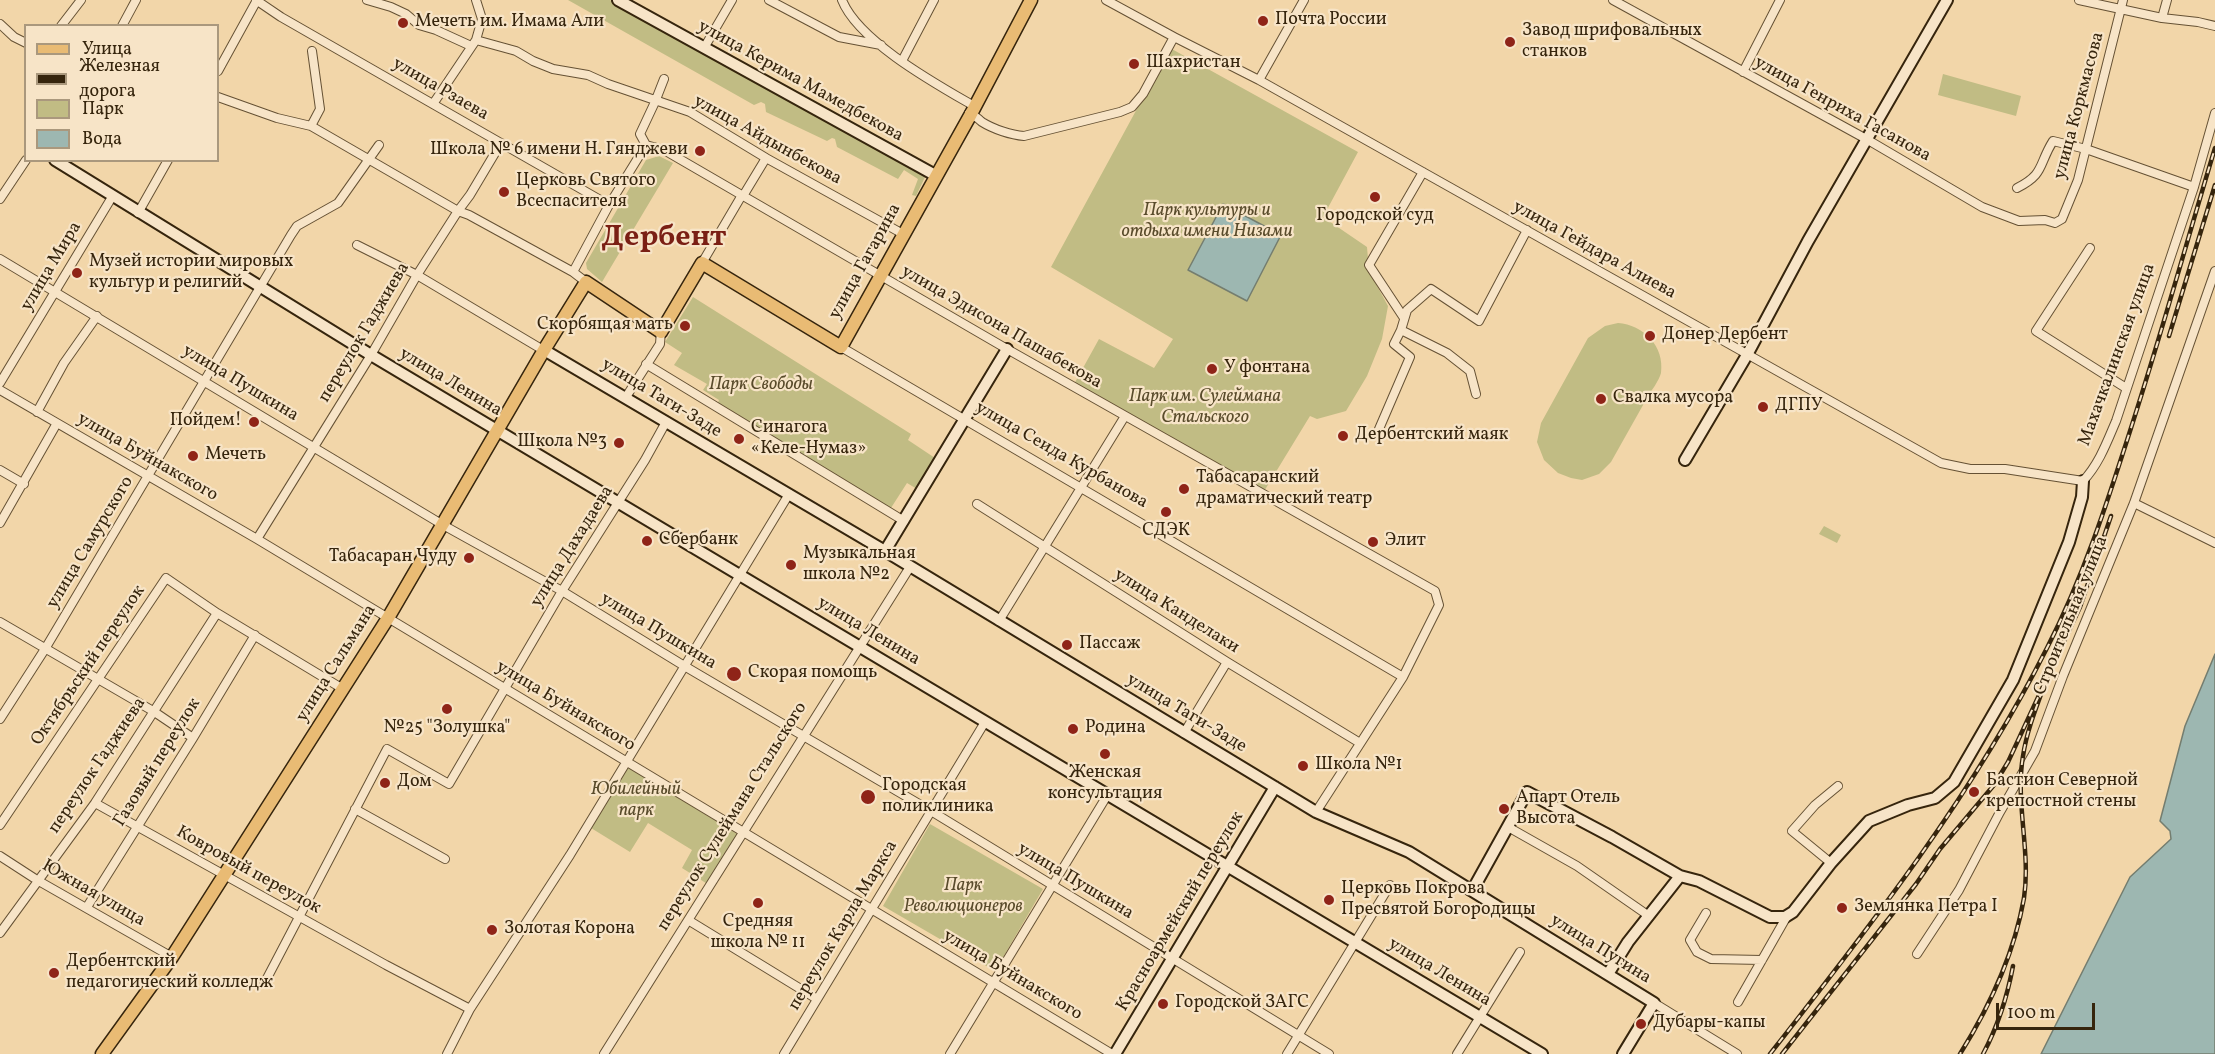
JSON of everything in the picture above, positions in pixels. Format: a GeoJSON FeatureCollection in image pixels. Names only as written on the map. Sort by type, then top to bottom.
{"type":"FeatureCollection","features":[{"type":"Feature","properties":{"kind":"main road","name":"улица Гагарина"},"geometry":{"type":"LineString","coordinates":[[903,233],[1030,0]]}},
{"type":"Feature","properties":{"kind":"main road","name":"улица Гагарина"},"geometry":{"type":"LineString","coordinates":[[841,348],[934,175],[972,110]]}},
{"type":"Feature","properties":{"kind":"main road","name":"улица Гагарина"},"geometry":{"type":"LineString","coordinates":[[703,262],[841,345],[880,276]]}},
{"type":"Feature","properties":{"kind":"main road"},"geometry":{"type":"LineString","coordinates":[[586,282],[661,331],[703,262]]}},
{"type":"Feature","properties":{"kind":"main road","name":"улица Сеида Курбанова"},"geometry":{"type":"LineString","coordinates":[[703,262],[841,348]]}},
{"type":"Feature","properties":{"kind":"main road","name":"улица Сальмана"},"geometry":{"type":"LineString","coordinates":[[102,1054],[172,957],[388,618],[498,431],[541,349],[586,282]]}},
{"type":"Feature","properties":{"kind":"street"},"geometry":{"type":"LineString","coordinates":[[63,24],[81,0]]}},
{"type":"Feature","properties":{"kind":"street"},"geometry":{"type":"LineString","coordinates":[[123,24],[136,0]]}},
{"type":"Feature","properties":{"kind":"street"},"geometry":{"type":"LineString","coordinates":[[219,69],[257,0]]}},
{"type":"Feature","properties":{"kind":"street","name":"улица Рзаева"},"geometry":{"type":"LineString","coordinates":[[257,0],[316,45],[433,104],[609,206]]}},
{"type":"Feature","properties":{"kind":"street","name":"улица Айдынбекова"},"geometry":{"type":"LineString","coordinates":[[368,0],[406,14],[419,25],[473,43],[516,51],[553,69],[598,78],[656,102],[690,112],[766,158],[903,233]]}},
{"type":"Feature","properties":{"kind":"street"},"geometry":{"type":"LineString","coordinates":[[433,104],[473,43],[482,20],[476,0]]}},
{"type":"Feature","properties":{"kind":"street","name":"улица Керима Мамедбекова"},"geometry":{"type":"LineString","coordinates":[[618,0],[934,175]]}},
{"type":"Feature","properties":{"kind":"street"},"geometry":{"type":"LineString","coordinates":[[704,48],[732,0]]}},
{"type":"Feature","properties":{"kind":"street"},"geometry":{"type":"LineString","coordinates":[[770,0],[839,37],[882,45]]}},
{"type":"Feature","properties":{"kind":"street"},"geometry":{"type":"LineString","coordinates":[[842,0],[847,12],[902,61],[972,110],[983,122],[1015,135],[1024,136],[1132,107],[1143,94],[1174,37]]}},
{"type":"Feature","properties":{"kind":"street"},"geometry":{"type":"LineString","coordinates":[[902,61],[934,0]]}},
{"type":"Feature","properties":{"kind":"street","name":"улица Гейдара Алиева"},"geometry":{"type":"LineString","coordinates":[[1106,0],[1259,80],[1941,463],[1970,470],[2005,469],[2083,481]]}},
{"type":"Feature","properties":{"kind":"street"},"geometry":{"type":"LineString","coordinates":[[1259,80],[1304,0]]}},
{"type":"Feature","properties":{"kind":"street","name":"улица Генриха Гасанова"},"geometry":{"type":"LineString","coordinates":[[1613,0],[1868,140],[1982,207],[2019,221],[2055,222],[2062,219]]}},
{"type":"Feature","properties":{"kind":"street"},"geometry":{"type":"LineString","coordinates":[[1743,72],[1780,0]]}},
{"type":"Feature","properties":{"kind":"street"},"geometry":{"type":"LineString","coordinates":[[1685,460],[1747,355],[1808,241],[1947,0]]}},
{"type":"Feature","properties":{"kind":"street"},"geometry":{"type":"LineString","coordinates":[[2079,0],[2122,4],[2162,18],[2215,26]]}},
{"type":"Feature","properties":{"kind":"street"},"geometry":{"type":"LineString","coordinates":[[2162,18],[2167,0]]}},
{"type":"Feature","properties":{"kind":"street","name":"улица Коркмасова"},"geometry":{"type":"LineString","coordinates":[[2062,219],[2078,180],[2122,4]]}},
{"type":"Feature","properties":{"kind":"street"},"geometry":{"type":"LineString","coordinates":[[0,24],[14,37],[24,42]]}},
{"type":"Feature","properties":{"kind":"street"},"geometry":{"type":"LineString","coordinates":[[311,126],[320,109],[316,45]]}},
{"type":"Feature","properties":{"kind":"street"},"geometry":{"type":"LineString","coordinates":[[573,272],[646,145],[640,134],[656,102],[664,79]]}},
{"type":"Feature","properties":{"kind":"street"},"geometry":{"type":"LineString","coordinates":[[219,97],[277,118],[311,126],[458,211],[573,272],[586,282]]}},
{"type":"Feature","properties":{"kind":"street","name":"Махачкалинская улица"},"geometry":{"type":"LineString","coordinates":[[1831,863],[1869,821],[1908,805],[1935,798],[1954,782],[2013,680],[2069,542],[2082,496],[2083,481],[2101,456],[2116,421],[2194,187],[2215,113]]}},
{"type":"Feature","properties":{"kind":"street"},"geometry":{"type":"LineString","coordinates":[[2017,188],[2033,180],[2042,168],[2046,152],[2053,141],[2086,148],[2194,187]]}},
{"type":"Feature","properties":{"kind":"street","name":"переулок Гаджиева"},"geometry":{"type":"LineString","coordinates":[[257,539],[371,355],[417,275],[501,143]]}},
{"type":"Feature","properties":{"kind":"street"},"geometry":{"type":"LineString","coordinates":[[370,159],[379,145]]}},
{"type":"Feature","properties":{"kind":"street","name":"улица Эдисона Пашабекова"},"geometry":{"type":"LineString","coordinates":[[646,145],[664,150],[1007,349],[1435,591],[1440,605],[1403,676]]}},
{"type":"Feature","properties":{"kind":"street"},"geometry":{"type":"LineString","coordinates":[[703,262],[766,158]]}},
{"type":"Feature","properties":{"kind":"street","name":"улица Самурского"},"geometry":{"type":"LineString","coordinates":[[0,719],[4,704],[45,649],[297,226],[338,203],[370,159]]}},
{"type":"Feature","properties":{"kind":"street"},"geometry":{"type":"LineString","coordinates":[[1,195],[25,162]]}},
{"type":"Feature","properties":{"kind":"street","name":"улица Ленина"},"geometry":{"type":"LineString","coordinates":[[58,162],[371,355],[1542,1054]]}},
{"type":"Feature","properties":{"kind":"street"},"geometry":{"type":"LineString","coordinates":[[138,213],[167,162]]}},
{"type":"Feature","properties":{"kind":"street"},"geometry":{"type":"LineString","coordinates":[[1404,318],[1369,265],[1423,172]]}},
{"type":"Feature","properties":{"kind":"street","name":"улица Мира"},"geometry":{"type":"LineString","coordinates":[[0,383],[112,197]]}},
{"type":"Feature","properties":{"kind":"street"},"geometry":{"type":"LineString","coordinates":[[1379,429],[1410,357],[1394,344],[1407,310],[1431,290],[1479,321],[1527,230]]}},
{"type":"Feature","properties":{"kind":"street","name":"улица Таги-Заде"},"geometry":{"type":"LineString","coordinates":[[357,245],[417,275],[626,397],[1316,812]]}},
{"type":"Feature","properties":{"kind":"street"},"geometry":{"type":"LineString","coordinates":[[2090,248],[2036,331],[2126,388]]}},
{"type":"Feature","properties":{"kind":"street","name":"улица Пушкина"},"geometry":{"type":"LineString","coordinates":[[0,259],[444,525],[562,591],[931,811],[1329,1054]]}},
{"type":"Feature","properties":{"kind":"street","name":"Строительная улица"},"geometry":{"type":"LineString","coordinates":[[1917,954],[1959,890],[2035,751],[2063,676],[2134,503],[2215,271]]}},
{"type":"Feature","properties":{"kind":"street"},"geometry":{"type":"LineString","coordinates":[[37,412],[64,363],[97,316]]}},
{"type":"Feature","properties":{"kind":"street"},"geometry":{"type":"LineString","coordinates":[[1401,330],[1447,353],[1470,371],[1476,394]]}},
{"type":"Feature","properties":{"kind":"street"},"geometry":{"type":"LineString","coordinates":[[626,397],[660,344],[661,331]]}},
{"type":"Feature","properties":{"kind":"street","name":"улица Сеида Курбанова"},"geometry":{"type":"LineString","coordinates":[[841,348],[1403,676]]}},
{"type":"Feature","properties":{"kind":"street"},"geometry":{"type":"LineString","coordinates":[[885,551],[1007,349]]}},
{"type":"Feature","properties":{"kind":"street"},"geometry":{"type":"LineString","coordinates":[[646,363],[904,521]]}},
{"type":"Feature","properties":{"kind":"street","name":"улица Буйнакского"},"geometry":{"type":"LineString","coordinates":[[0,390],[257,539],[1113,1054]]}},
{"type":"Feature","properties":{"kind":"street"},"geometry":{"type":"LineString","coordinates":[[999,621],[1125,416]]}},
{"type":"Feature","properties":{"kind":"street","name":"улица Дахадаева"},"geometry":{"type":"LineString","coordinates":[[355,809],[387,749],[449,784],[562,591],[645,460],[666,422]]}},
{"type":"Feature","properties":{"kind":"street"},"geometry":{"type":"LineString","coordinates":[[0,523],[57,423]]}},
{"type":"Feature","properties":{"kind":"street"},"geometry":{"type":"LineString","coordinates":[[0,470],[24,484]]}},
{"type":"Feature","properties":{"kind":"street"},"geometry":{"type":"LineString","coordinates":[[447,1054],[470,1009],[539,905],[686,667],[789,494]]}},
{"type":"Feature","properties":{"kind":"street"},"geometry":{"type":"LineString","coordinates":[[2134,503],[2215,543]]}},
{"type":"Feature","properties":{"kind":"street","name":"улица Канделаки"},"geometry":{"type":"LineString","coordinates":[[977,504],[1360,743]]}},
{"type":"Feature","properties":{"kind":"street","name":"переулок Сулеймана Стальского"},"geometry":{"type":"LineString","coordinates":[[604,1054],[910,567]]}},
{"type":"Feature","properties":{"kind":"street","name":"Октябрьский переулок"},"geometry":{"type":"LineString","coordinates":[[0,825],[166,578],[217,613],[343,689]]}},
{"type":"Feature","properties":{"kind":"street","name":"переулок Гаджиева"},"geometry":{"type":"LineString","coordinates":[[0,932],[95,803],[217,613]]}},
{"type":"Feature","properties":{"kind":"street"},"geometry":{"type":"LineString","coordinates":[[0,622],[153,711],[193,738]]}},
{"type":"Feature","properties":{"kind":"street","name":"Газовый переулок"},"geometry":{"type":"LineString","coordinates":[[87,907],[255,635]]}},
{"type":"Feature","properties":{"kind":"street"},"geometry":{"type":"LineString","coordinates":[[1184,733],[1227,662]]}},
{"type":"Feature","properties":{"kind":"street"},"geometry":{"type":"LineString","coordinates":[[1316,812],[1403,676]]}},
{"type":"Feature","properties":{"kind":"street","name":"переулок Карла Маркса"},"geometry":{"type":"LineString","coordinates":[[784,1054],[986,722]]}},
{"type":"Feature","properties":{"kind":"street"},"geometry":{"type":"LineString","coordinates":[[1472,891],[1527,792],[1680,876],[1699,881],[1770,917],[1787,916],[1794,912],[1831,863],[1792,831],[1838,786]]}},
{"type":"Feature","properties":{"kind":"street","name":"Красноармейский переулок"},"geometry":{"type":"LineString","coordinates":[[1113,1054],[1275,787]]}},
{"type":"Feature","properties":{"kind":"street"},"geometry":{"type":"LineString","coordinates":[[950,1054],[1108,794]]}},
{"type":"Feature","properties":{"kind":"street","name":"Ковровый переулок"},"geometry":{"type":"LineString","coordinates":[[95,803],[386,965],[470,1009]]}},
{"type":"Feature","properties":{"kind":"street"},"geometry":{"type":"LineString","coordinates":[[264,984],[355,809],[445,859]]}},
{"type":"Feature","properties":{"kind":"street","name":"улица Пугина"},"geometry":{"type":"LineString","coordinates":[[1316,812],[1409,852],[1737,1054]]}},
{"type":"Feature","properties":{"kind":"street"},"geometry":{"type":"LineString","coordinates":[[1508,827],[1577,866],[1649,916]]}},
{"type":"Feature","properties":{"kind":"street","name":"Южная улица"},"geometry":{"type":"LineString","coordinates":[[0,856],[37,880],[172,957]]}},
{"type":"Feature","properties":{"kind":"street"},"geometry":{"type":"LineString","coordinates":[[1608,974],[1628,942],[1680,876]]}},
{"type":"Feature","properties":{"kind":"street"},"geometry":{"type":"LineString","coordinates":[[1287,1054],[1390,885]]}},
{"type":"Feature","properties":{"kind":"street"},"geometry":{"type":"LineString","coordinates":[[1706,913],[1690,940],[1697,952],[1711,959],[1762,960]]}},
{"type":"Feature","properties":{"kind":"street"},"geometry":{"type":"LineString","coordinates":[[1738,1002],[1787,916]]}},
{"type":"Feature","properties":{"kind":"street"},"geometry":{"type":"LineString","coordinates":[[688,920],[817,999]]}},
{"type":"Feature","properties":{"kind":"street"},"geometry":{"type":"LineString","coordinates":[[1456,1054],[1520,952]]}},
{"type":"Feature","properties":{"kind":"street"},"geometry":{"type":"LineString","coordinates":[[1623,1054],[1654,1003]]}},
{"type":"Feature","properties":{"kind":"green space"},"geometry":{"type":"Polygon","coordinates":[[[568,0],[610,0],[926,175],[916,196],[912,195],[918,179],[904,170],[898,179],[837,147],[835,139],[827,141],[766,112],[765,104],[761,102],[754,105],[568,0]]]}},
{"type":"Feature","properties":{"kind":"green space","name":"Парк культуры и отдыха имени Низами"},"geometry":{"type":"Polygon","coordinates":[[[1170,48],[1358,152],[1323,217],[1367,247],[1369,271],[1388,306],[1382,339],[1367,376],[1346,411],[1317,419],[1310,416],[1263,493],[1073,386],[1099,339],[1154,368],[1173,339],[1051,267],[1170,48]]]}},
{"type":"Feature","properties":{"kind":"green space"},"geometry":{"type":"Polygon","coordinates":[[[1943,74],[2021,96],[2016,116],[1938,95],[1943,74]]]}},
{"type":"Feature","properties":{"kind":"green space"},"geometry":{"type":"Polygon","coordinates":[[[659,156],[673,163],[602,282],[587,269],[586,263],[646,160],[659,156]]]}},
{"type":"Feature","properties":{"kind":"green space","name":"Парк Свободы"},"geometry":{"type":"Polygon","coordinates":[[[693,297],[911,434],[908,440],[935,458],[917,489],[907,483],[889,511],[717,405],[719,400],[703,390],[707,384],[674,365],[682,353],[665,342],[693,297]]]}},
{"type":"Feature","properties":{"kind":"green space","name":"Свалка мусора"},"geometry":{"type":"Polygon","coordinates":[[[1618,323],[1636,328],[1650,339],[1659,354],[1661,373],[1611,462],[1599,474],[1582,480],[1571,478],[1558,473],[1544,460],[1537,442],[1541,423],[1588,338],[1605,326],[1618,323]]]}},
{"type":"Feature","properties":{"kind":"green space"},"geometry":{"type":"Polygon","coordinates":[[[1824,526],[1841,535],[1837,543],[1819,534],[1824,526]]]}},
{"type":"Feature","properties":{"kind":"green space","name":"Юбилейный парк"},"geometry":{"type":"Polygon","coordinates":[[[628,767],[739,835],[709,885],[682,868],[692,850],[648,823],[630,852],[591,828],[628,767]]]}},
{"type":"Feature","properties":{"kind":"green space","name":"Парк Революционеров"},"geometry":{"type":"Polygon","coordinates":[[[930,824],[1043,889],[995,971],[883,906],[930,824]]]}},
{"type":"Feature","properties":{"kind":"water"},"geometry":{"type":"Polygon","coordinates":[[[1223,204],[1281,235],[1247,301],[1188,270],[1223,204]]]}},
{"type":"Feature","properties":{"kind":"water"},"geometry":{"type":"Polygon","coordinates":[[[2215,654],[2215,1054],[2041,1054],[2130,877],[2171,839],[2170,831],[2160,821],[2185,726],[2215,654]]]}},
{"type":"Feature","properties":{"kind":"railway"},"geometry":{"type":"LineString","coordinates":[[1770,1054],[1919,858],[1987,755],[2060,622],[2094,540],[2113,484],[2215,148]]}},
{"type":"Feature","properties":{"kind":"railway"},"geometry":{"type":"LineString","coordinates":[[2169,336],[2215,185]]}},
{"type":"Feature","properties":{"kind":"railway"},"geometry":{"type":"LineString","coordinates":[[2047,678],[2080,607],[2111,516]]}},
{"type":"Feature","properties":{"kind":"railway"},"geometry":{"type":"LineString","coordinates":[[1782,1054],[1916,884],[1940,849],[1994,785],[2008,762],[2047,678],[2030,726],[2023,756],[2021,791],[2026,880],[2020,919],[1991,999],[1960,1054]]}},
{"type":"Feature","properties":{"kind":"railway"},"geometry":{"type":"LineString","coordinates":[[1983,1054],[2001,1011],[2013,966]]}},
{"type":"Feature","properties":{"kind":"place","name":"Почта России"},"geometry":{"type":"Point","coordinates":[1263,21]}},
{"type":"Feature","properties":{"kind":"place","name":"Мечеть им. Имама Али"},"geometry":{"type":"Point","coordinates":[403,23]}},
{"type":"Feature","properties":{"kind":"place","name":"Завод шрифовальных станков"},"geometry":{"type":"Point","coordinates":[1510,42]}},
{"type":"Feature","properties":{"kind":"place","name":"Шахристан"},"geometry":{"type":"Point","coordinates":[1134,64]}},
{"type":"Feature","properties":{"kind":"place","name":"Школа № 6 имени Н. Гянджеви"},"geometry":{"type":"Point","coordinates":[700,151]}},
{"type":"Feature","properties":{"kind":"place","name":"Церковь Святого Всеспасителя"},"geometry":{"type":"Point","coordinates":[504,192]}},
{"type":"Feature","properties":{"kind":"place","name":"Городской суд"},"geometry":{"type":"Point","coordinates":[1375,197]}},
{"type":"Feature","properties":{"kind":"place","name":"Музей истории мировых культур и религий"},"geometry":{"type":"Point","coordinates":[77,273]}},
{"type":"Feature","properties":{"kind":"place","name":"Скорбящая мать"},"geometry":{"type":"Point","coordinates":[685,326]}},
{"type":"Feature","properties":{"kind":"place","name":"Донер Дербент"},"geometry":{"type":"Point","coordinates":[1650,336]}},
{"type":"Feature","properties":{"kind":"place","name":"У фонтана"},"geometry":{"type":"Point","coordinates":[1212,369]}},
{"type":"Feature","properties":{"kind":"place","name":"Свалка мусора"},"geometry":{"type":"Point","coordinates":[1601,399]}},
{"type":"Feature","properties":{"kind":"place","name":"ДГПУ"},"geometry":{"type":"Point","coordinates":[1763,407]}},
{"type":"Feature","properties":{"kind":"place","name":"Пойдем!"},"geometry":{"type":"Point","coordinates":[254,422]}},
{"type":"Feature","properties":{"kind":"place","name":"Дербентский маяк"},"geometry":{"type":"Point","coordinates":[1343,436]}},
{"type":"Feature","properties":{"kind":"place","name":"Синагога «Келе-Нумаз»"},"geometry":{"type":"Point","coordinates":[739,439]}},
{"type":"Feature","properties":{"kind":"place","name":"Школа №3"},"geometry":{"type":"Point","coordinates":[619,443]}},
{"type":"Feature","properties":{"kind":"place","name":"Мечеть"},"geometry":{"type":"Point","coordinates":[193,456]}},
{"type":"Feature","properties":{"kind":"place","name":"Табасаранский драматический театр"},"geometry":{"type":"Point","coordinates":[1184,489]}},
{"type":"Feature","properties":{"kind":"place","name":"СДЭК"},"geometry":{"type":"Point","coordinates":[1166,512]}},
{"type":"Feature","properties":{"kind":"place","name":"Сбербанк"},"geometry":{"type":"Point","coordinates":[647,541]}},
{"type":"Feature","properties":{"kind":"place","name":"Элит"},"geometry":{"type":"Point","coordinates":[1373,542]}},
{"type":"Feature","properties":{"kind":"place","name":"Табасаран Чуду"},"geometry":{"type":"Point","coordinates":[469,558]}},
{"type":"Feature","properties":{"kind":"place","name":"Музыкальная школа №2"},"geometry":{"type":"Point","coordinates":[791,565]}},
{"type":"Feature","properties":{"kind":"place","name":"Пассаж"},"geometry":{"type":"Point","coordinates":[1067,645]}},
{"type":"Feature","properties":{"kind":"place","name":"Скорая помощь"},"geometry":{"type":"Point","coordinates":[734,674]}},
{"type":"Feature","properties":{"kind":"place","name":"№25 \"Золушка\""},"geometry":{"type":"Point","coordinates":[447,709]}},
{"type":"Feature","properties":{"kind":"place","name":"Родина"},"geometry":{"type":"Point","coordinates":[1073,729]}},
{"type":"Feature","properties":{"kind":"place","name":"Женская консультация"},"geometry":{"type":"Point","coordinates":[1105,754]}},
{"type":"Feature","properties":{"kind":"place","name":"Школа №1"},"geometry":{"type":"Point","coordinates":[1303,766]}},
{"type":"Feature","properties":{"kind":"place","name":"Дом"},"geometry":{"type":"Point","coordinates":[385,783]}},
{"type":"Feature","properties":{"kind":"place","name":"Бастион Северной крепостной стены"},"geometry":{"type":"Point","coordinates":[1974,792]}},
{"type":"Feature","properties":{"kind":"place","name":"Городская поликлиника"},"geometry":{"type":"Point","coordinates":[868,797]}},
{"type":"Feature","properties":{"kind":"place","name":"Апарт Отель Высота"},"geometry":{"type":"Point","coordinates":[1504,809]}},
{"type":"Feature","properties":{"kind":"place","name":"Церковь Покрова Пресвятой Богородицы"},"geometry":{"type":"Point","coordinates":[1329,900]}},
{"type":"Feature","properties":{"kind":"place","name":"Средняя школа № 11"},"geometry":{"type":"Point","coordinates":[758,903]}},
{"type":"Feature","properties":{"kind":"place","name":"Землянка Петра I"},"geometry":{"type":"Point","coordinates":[1842,908]}},
{"type":"Feature","properties":{"kind":"place","name":"Золотая Корона"},"geometry":{"type":"Point","coordinates":[492,930]}},
{"type":"Feature","properties":{"kind":"place","name":"Дербентский педагогический колледж"},"geometry":{"type":"Point","coordinates":[54,973]}},
{"type":"Feature","properties":{"kind":"place","name":"Городской ЗАГС"},"geometry":{"type":"Point","coordinates":[1163,1004]}},
{"type":"Feature","properties":{"kind":"place","name":"Дубары-капы"},"geometry":{"type":"Point","coordinates":[1641,1024]}},
{"type":"Feature","properties":{"kind":"district","name":"Дербент"},"geometry":{"type":"Point","coordinates":[664,239]}},
{"type":"Feature","properties":{"kind":"park label","name":"Парк им. Сулеймана Стальского"},"geometry":{"type":"Point","coordinates":[1205,408]}}]}
